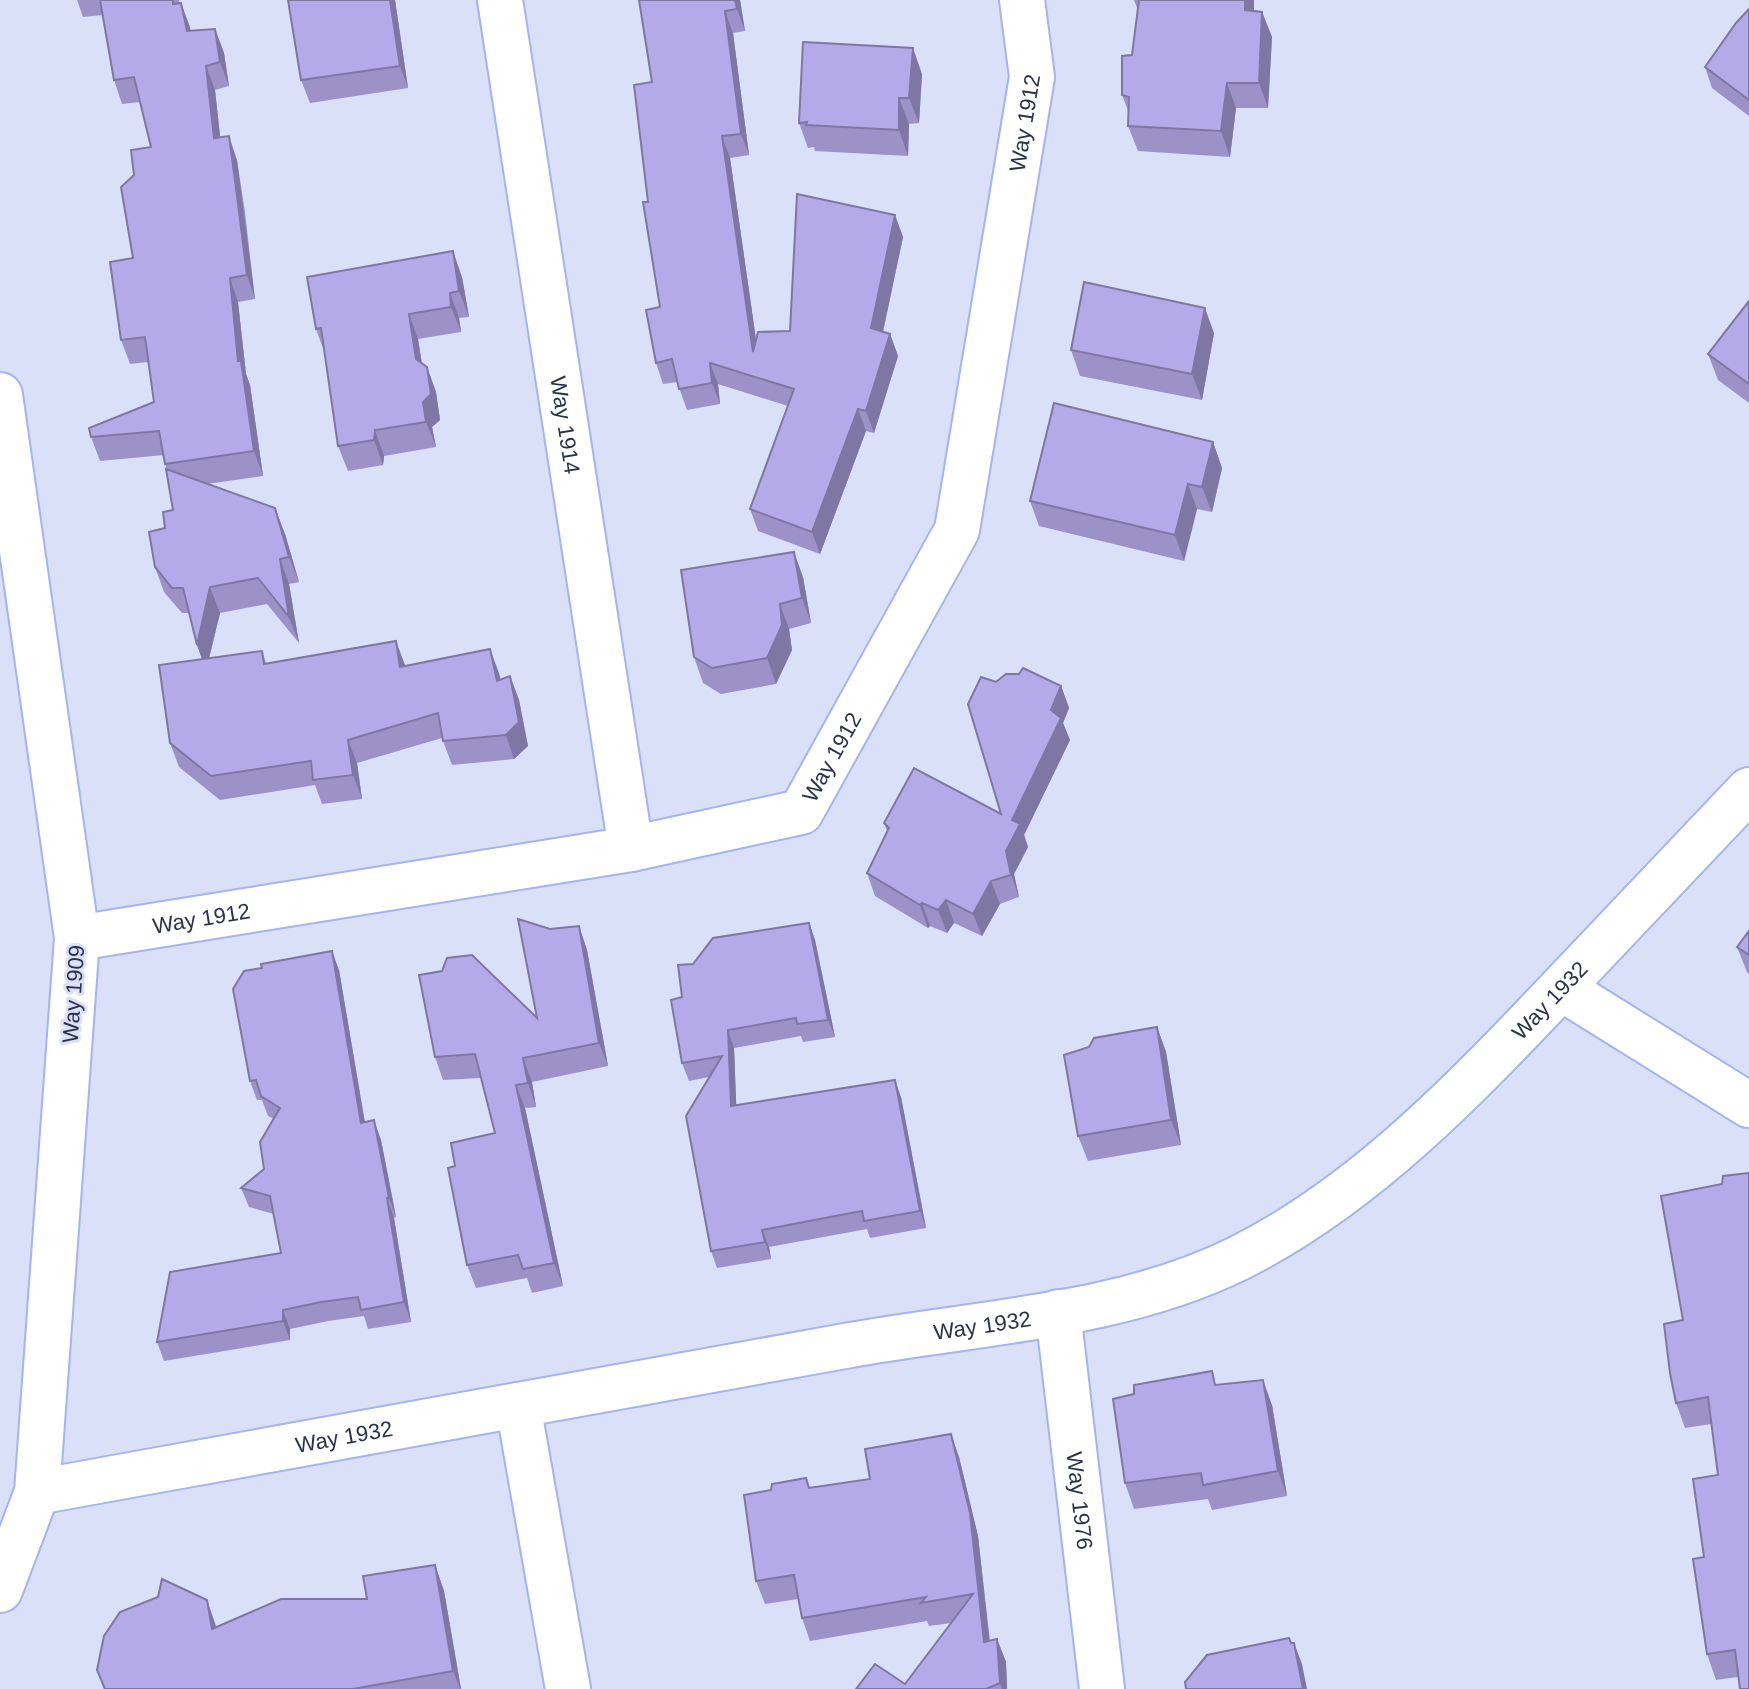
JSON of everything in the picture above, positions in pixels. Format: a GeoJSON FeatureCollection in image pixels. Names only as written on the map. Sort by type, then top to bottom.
{"type":"FeatureCollection","features":[{"type":"Feature","properties":{"kind":"street","name":"Way 1914"},"geometry":{"type":"LineString","coordinates":[[500,0],[631,849]]}},
{"type":"Feature","properties":{"kind":"street","name":"Way 1912"},"geometry":{"type":"LineString","coordinates":[[77,938],[631,849],[801,812],[957,530],[1032,77],[1022,0]]}},
{"type":"Feature","properties":{"kind":"street","name":"Way 1909"},"geometry":{"type":"LineString","coordinates":[[0,395],[77,938],[37,1492],[4,1566]]}},
{"type":"Feature","properties":{"kind":"street","name":"Way 1932"},"geometry":{"type":"LineString","coordinates":[[37,1492],[874,1341],[1058,1312],[1150,1292],[1238,1259],[1319,1211],[1392,1152],[1485,1068],[1749,790]]}},
{"type":"Feature","properties":{"kind":"street"},"geometry":{"type":"LineString","coordinates":[[1561,988],[1749,1105]]}},
{"type":"Feature","properties":{"kind":"street","name":"Way 1976"},"geometry":{"type":"LineString","coordinates":[[1058,1312],[1102,1689]]}},
{"type":"Feature","properties":{"kind":"street"},"geometry":{"type":"LineString","coordinates":[[518,1405],[568,1689]]}},
{"type":"Feature","properties":{"kind":"building"},"geometry":{"type":"Polygon","coordinates":[[[100,0],[173,0],[173,4],[181,3],[187,31],[215,29],[220,62],[206,66],[214,138],[229,136],[247,275],[230,278],[238,361],[241,361],[254,451],[165,464],[159,431],[91,437],[89,428],[154,402],[145,337],[121,340],[110,262],[133,258],[121,187],[134,175],[131,150],[151,147],[134,77],[114,80],[100,0]]]}},
{"type":"Feature","properties":{"kind":"building"},"geometry":{"type":"Polygon","coordinates":[[[288,0],[390,0],[400,66],[301,80],[288,0]]]}},
{"type":"Feature","properties":{"kind":"building"},"geometry":{"type":"Polygon","coordinates":[[[639,0],[735,0],[737,9],[725,11],[741,134],[722,136],[753,352],[758,332],[790,331],[797,194],[895,215],[871,328],[890,334],[866,411],[858,409],[812,532],[750,509],[794,389],[710,363],[712,383],[679,389],[672,359],[656,363],[646,310],[660,307],[643,202],[648,202],[634,85],[652,82],[639,0]]]}},
{"type":"Feature","properties":{"kind":"building"},"geometry":{"type":"Polygon","coordinates":[[[1139,0],[1245,0],[1245,10],[1262,12],[1259,83],[1227,83],[1221,131],[1128,126],[1129,97],[1122,95],[1122,56],[1132,55],[1139,0]]]}},
{"type":"Feature","properties":{"kind":"building"},"geometry":{"type":"Polygon","coordinates":[[[1749,9],[1749,100],[1705,67],[1749,9]]]}},
{"type":"Feature","properties":{"kind":"building"},"geometry":{"type":"Polygon","coordinates":[[[803,42],[913,48],[909,98],[899,98],[899,130],[799,123],[803,42]]]}},
{"type":"Feature","properties":{"kind":"building"},"geometry":{"type":"Polygon","coordinates":[[[453,251],[459,291],[450,293],[451,307],[409,314],[416,359],[427,367],[431,394],[423,402],[426,422],[375,430],[374,440],[338,446],[321,328],[316,329],[307,277],[453,251]]]}},
{"type":"Feature","properties":{"kind":"building"},"geometry":{"type":"Polygon","coordinates":[[[1084,282],[1205,308],[1192,374],[1071,350],[1084,282]]]}},
{"type":"Feature","properties":{"kind":"building"},"geometry":{"type":"Polygon","coordinates":[[[1749,301],[1749,384],[1708,354],[1749,301]]]}},
{"type":"Feature","properties":{"kind":"building"},"geometry":{"type":"Polygon","coordinates":[[[1054,403],[1213,442],[1202,487],[1188,484],[1175,535],[1030,501],[1054,403]]]}},
{"type":"Feature","properties":{"kind":"building"},"geometry":{"type":"Polygon","coordinates":[[[166,469],[275,508],[289,557],[280,559],[289,617],[258,578],[210,587],[197,645],[183,588],[172,588],[155,567],[149,532],[165,528],[163,512],[173,510],[166,469]]]}},
{"type":"Feature","properties":{"kind":"building"},"geometry":{"type":"Polygon","coordinates":[[[794,552],[802,598],[780,604],[782,625],[767,658],[712,668],[694,657],[681,570],[794,552]]]}},
{"type":"Feature","properties":{"kind":"building"},"geometry":{"type":"Polygon","coordinates":[[[396,641],[400,667],[490,649],[497,681],[510,676],[519,722],[506,735],[443,741],[438,713],[348,740],[353,775],[313,780],[311,761],[211,776],[170,743],[159,665],[262,651],[264,664],[396,641]]]}},
{"type":"Feature","properties":{"kind":"building"},"geometry":{"type":"Polygon","coordinates":[[[1023,668],[1061,686],[1051,710],[1061,718],[1012,820],[1020,824],[1006,851],[1011,875],[991,881],[973,914],[946,900],[938,910],[922,903],[920,905],[867,873],[889,828],[884,823],[914,768],[1001,814],[968,704],[981,677],[996,682],[1006,674],[1019,674],[1023,668]]]}},
{"type":"Feature","properties":{"kind":"building"},"geometry":{"type":"Polygon","coordinates":[[[518,919],[550,929],[579,926],[599,1043],[523,1058],[528,1083],[516,1085],[554,1263],[523,1269],[518,1255],[467,1265],[448,1168],[455,1166],[451,1143],[495,1133],[475,1054],[435,1057],[419,975],[442,971],[447,958],[472,955],[537,1018],[518,919]]]}},
{"type":"Feature","properties":{"kind":"building"},"geometry":{"type":"Polygon","coordinates":[[[809,923],[828,1020],[797,1024],[796,1018],[728,1030],[731,1106],[895,1080],[920,1211],[864,1221],[862,1211],[762,1230],[765,1242],[711,1251],[686,1116],[722,1056],[682,1063],[671,1000],[682,997],[678,965],[693,964],[713,938],[809,923]]]}},
{"type":"Feature","properties":{"kind":"building"},"geometry":{"type":"Polygon","coordinates":[[[1749,931],[1749,955],[1737,947],[1749,931]]]}},
{"type":"Feature","properties":{"kind":"building"},"geometry":{"type":"Polygon","coordinates":[[[332,951],[361,1123],[374,1120],[404,1302],[361,1310],[358,1297],[321,1302],[283,1310],[283,1321],[157,1342],[170,1272],[281,1253],[270,1196],[241,1188],[264,1169],[260,1142],[280,1108],[261,1096],[256,1080],[250,1081],[233,989],[244,971],[262,968],[261,964],[332,951]]]}},
{"type":"Feature","properties":{"kind":"building"},"geometry":{"type":"Polygon","coordinates":[[[1157,1027],[1171,1120],[1078,1136],[1064,1055],[1089,1047],[1094,1038],[1157,1027]]]}},
{"type":"Feature","properties":{"kind":"building"},"geometry":{"type":"Polygon","coordinates":[[[1749,1173],[1749,1689],[1740,1689],[1735,1650],[1707,1654],[1693,1559],[1704,1557],[1693,1479],[1718,1475],[1708,1397],[1676,1403],[1664,1324],[1683,1320],[1661,1196],[1722,1184],[1723,1176],[1749,1173]]]}},
{"type":"Feature","properties":{"kind":"building"},"geometry":{"type":"Polygon","coordinates":[[[1212,1371],[1215,1385],[1263,1380],[1278,1471],[1203,1485],[1201,1473],[1125,1483],[1113,1399],[1134,1394],[1134,1385],[1212,1371]]]}},
{"type":"Feature","properties":{"kind":"building"},"geometry":{"type":"Polygon","coordinates":[[[951,1434],[970,1513],[984,1642],[997,1639],[1000,1683],[986,1689],[856,1689],[875,1664],[905,1684],[973,1594],[921,1603],[926,1597],[802,1618],[794,1575],[756,1581],[744,1495],[771,1490],[772,1484],[806,1478],[809,1488],[870,1479],[865,1449],[951,1434]]]}},
{"type":"Feature","properties":{"kind":"building"},"geometry":{"type":"Polygon","coordinates":[[[435,1565],[453,1671],[353,1689],[105,1689],[97,1670],[104,1636],[120,1612],[158,1597],[162,1579],[207,1600],[212,1629],[281,1599],[367,1599],[363,1576],[435,1565]]]}},
{"type":"Feature","properties":{"kind":"building"},"geometry":{"type":"Polygon","coordinates":[[[1289,1638],[1294,1643],[1303,1689],[1186,1689],[1185,1682],[1207,1655],[1289,1638]]]}}]}
